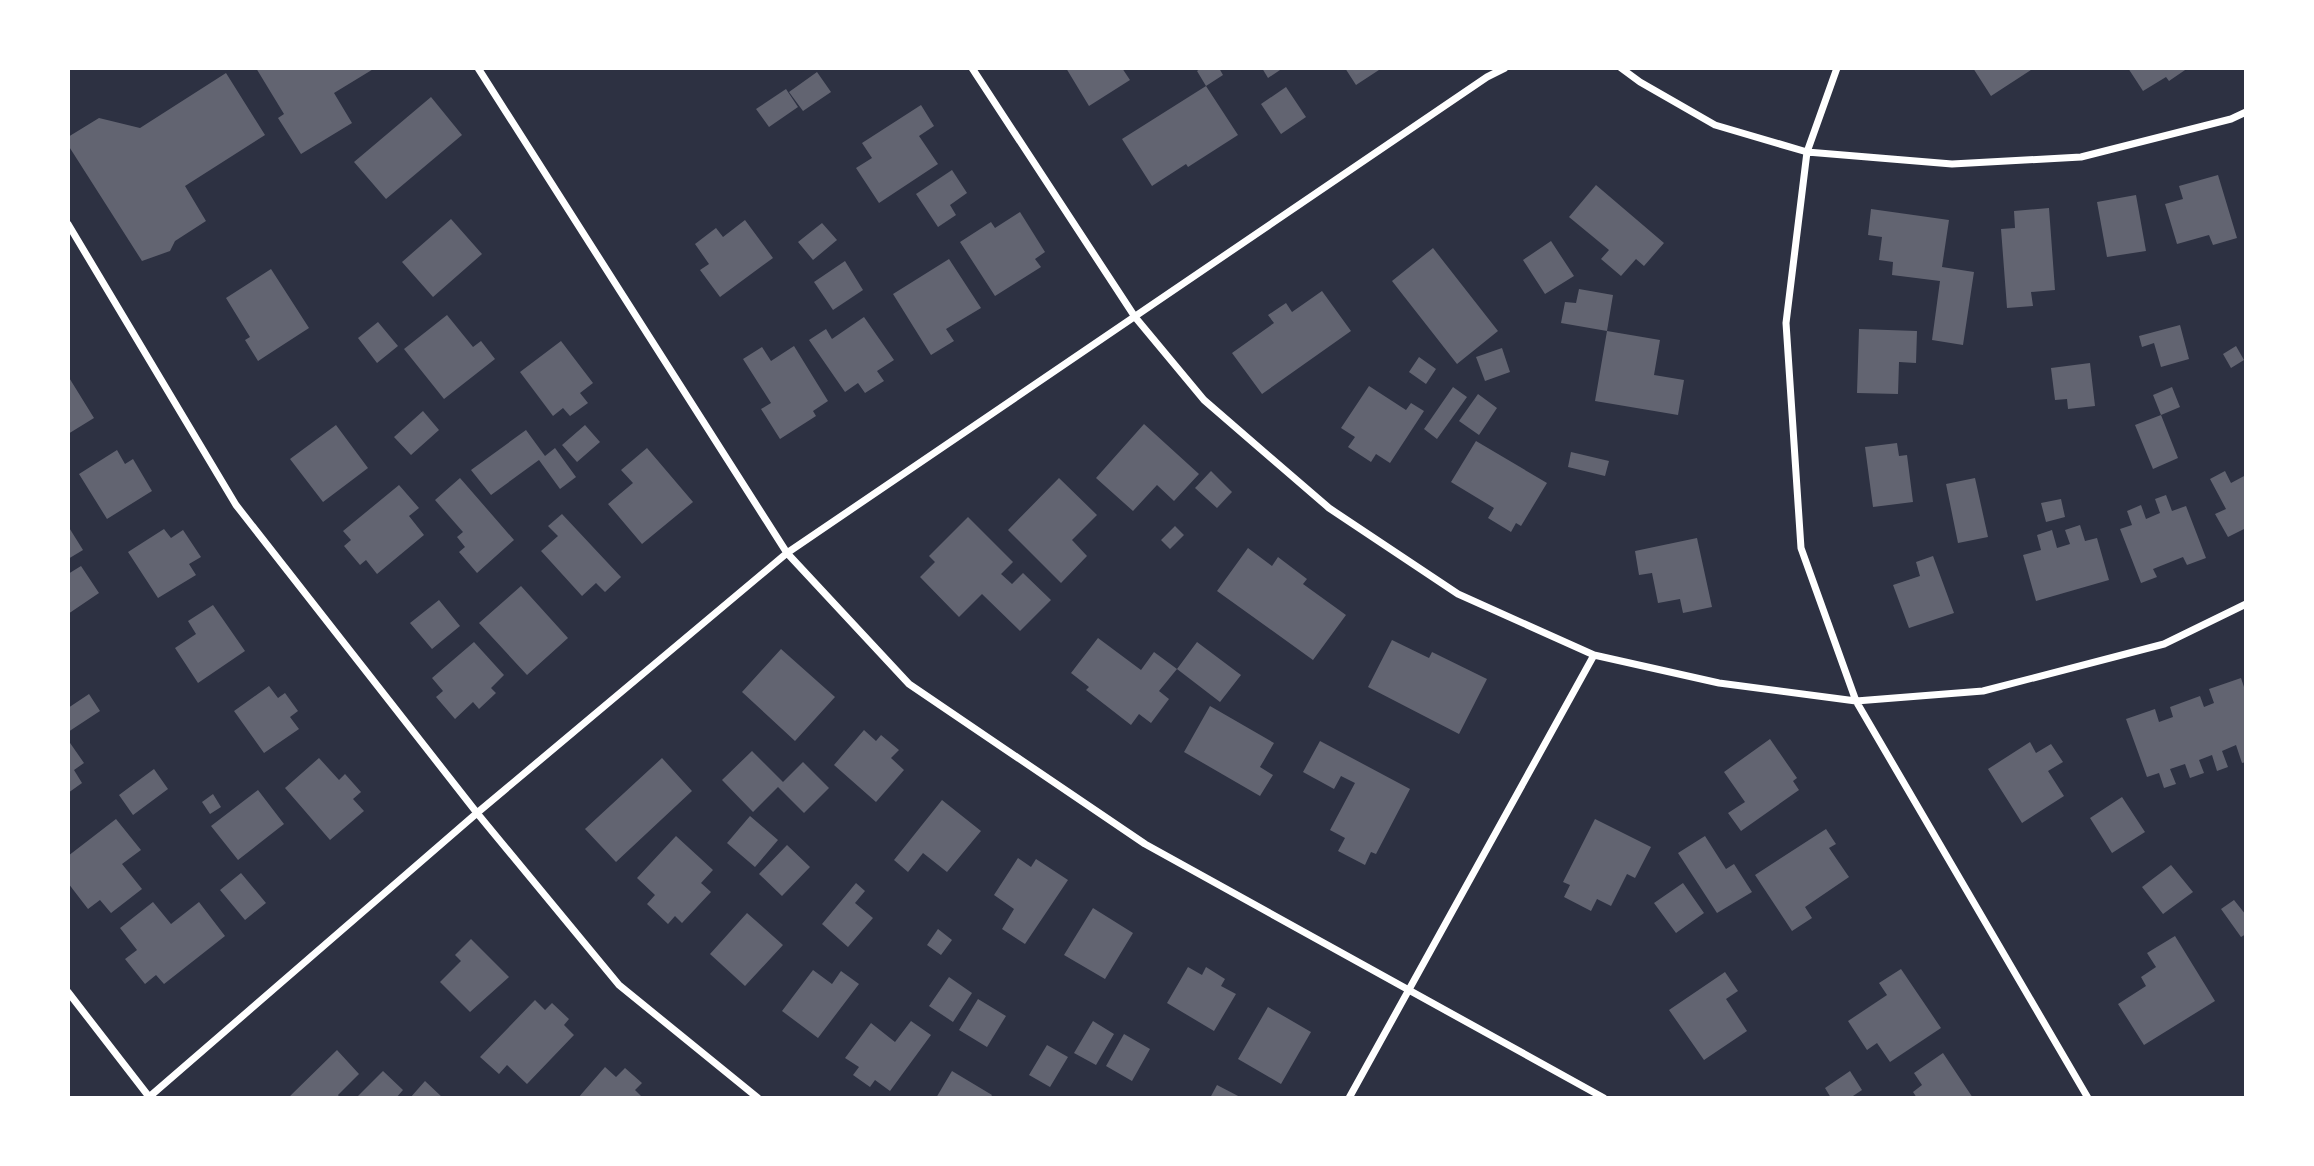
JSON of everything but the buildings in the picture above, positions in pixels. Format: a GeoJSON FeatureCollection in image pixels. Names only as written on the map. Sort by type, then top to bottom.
{"type":"FeatureCollection","features":[{"type":"Feature","properties":{"kind":"street"},"geometry":{"type":"LineString","coordinates":[[478,68],[787,553],[909,684],[1145,844],[1604,1098]]}},
{"type":"Feature","properties":{"kind":"street"},"geometry":{"type":"LineString","coordinates":[[972,68],[1135,317],[1204,400],[1329,508],[1458,594],[1594,655],[1718,683],[1856,701],[1983,691],[2164,644],[2246,604]]}},
{"type":"Feature","properties":{"kind":"street"},"geometry":{"type":"LineString","coordinates":[[1482,68],[1487,77]]}},
{"type":"Feature","properties":{"kind":"street"},"geometry":{"type":"LineString","coordinates":[[68,992],[149,1097],[477,813],[787,553],[1487,77],[1505,68]]}},
{"type":"Feature","properties":{"kind":"street"},"geometry":{"type":"LineString","coordinates":[[1621,68],[1640,82],[1715,125],[1807,152],[1952,164],[2081,157],[2246,112]]}},
{"type":"Feature","properties":{"kind":"street"},"geometry":{"type":"LineString","coordinates":[[1837,68],[1807,152],[1786,323],[1801,548],[1856,701],[2088,1098]]}},
{"type":"Feature","properties":{"kind":"street"},"geometry":{"type":"LineString","coordinates":[[68,224],[236,505],[477,813],[619,985],[758,1098]]}},
{"type":"Feature","properties":{"kind":"street"},"geometry":{"type":"LineString","coordinates":[[1349,1098],[1594,655]]}}]}
